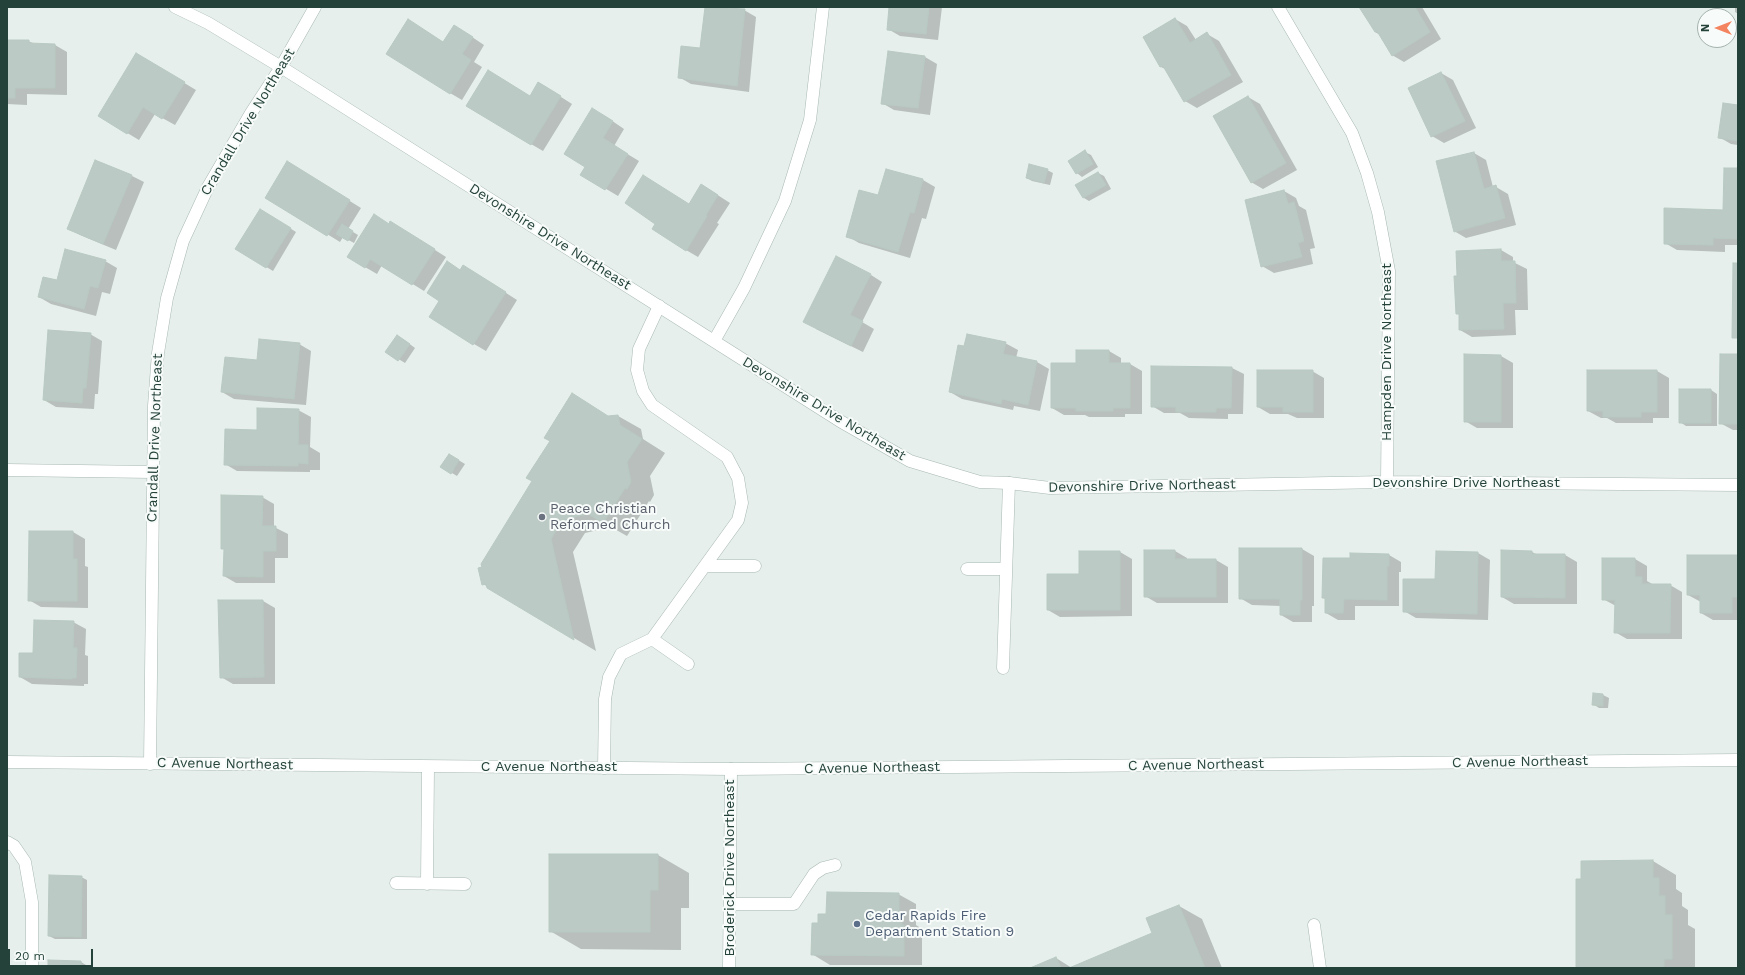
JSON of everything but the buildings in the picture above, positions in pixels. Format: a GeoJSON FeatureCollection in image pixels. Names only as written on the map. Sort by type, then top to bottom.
{"type":"FeatureCollection","features":[{"type":"Feature","properties":{"kind":"street","name":"Devonshire Drive Northeast"},"geometry":{"type":"LineString","coordinates":[[175,7],[208,23],[281,68],[840,421],[910,461],[980,482],[1009,483],[1050,488],[1387,482],[1738,484]]}},
{"type":"Feature","properties":{"kind":"street","name":"Crandall Drive Northeast"},"geometry":{"type":"LineString","coordinates":[[150,764],[152,472],[158,352],[167,298],[183,241],[208,187],[251,113],[281,68],[314,7]]}},
{"type":"Feature","properties":{"kind":"street"},"geometry":{"type":"LineString","coordinates":[[714,341],[744,288],[786,201],[810,120],[823,7]]}},
{"type":"Feature","properties":{"kind":"street","name":"Hampden Drive Northeast"},"geometry":{"type":"LineString","coordinates":[[1278,7],[1352,133],[1367,172],[1378,212],[1389,271],[1387,482]]}},
{"type":"Feature","properties":{"kind":"street"},"geometry":{"type":"LineString","coordinates":[[604,768],[605,698],[609,677],[621,654],[652,639],[738,520],[742,503],[738,478],[727,457],[652,405],[643,391],[638,370],[639,349],[659,306]]}},
{"type":"Feature","properties":{"kind":"street"},"geometry":{"type":"LineString","coordinates":[[7,470],[152,472]]}},
{"type":"Feature","properties":{"kind":"street"},"geometry":{"type":"LineString","coordinates":[[1002,668],[1009,483]]}},
{"type":"Feature","properties":{"kind":"street"},"geometry":{"type":"LineString","coordinates":[[705,566],[755,566]]}},
{"type":"Feature","properties":{"kind":"street"},"geometry":{"type":"LineString","coordinates":[[967,569],[1006,569]]}},
{"type":"Feature","properties":{"kind":"street"},"geometry":{"type":"LineString","coordinates":[[652,639],[688,664]]}},
{"type":"Feature","properties":{"kind":"street","name":"C Avenue Northeast"},"geometry":{"type":"LineString","coordinates":[[7,762],[731,769],[1738,760]]}},
{"type":"Feature","properties":{"kind":"street"},"geometry":{"type":"LineString","coordinates":[[428,767],[428,884]]}},
{"type":"Feature","properties":{"kind":"street","name":"Broderick Drive Northeast"},"geometry":{"type":"LineString","coordinates":[[730,968],[731,769]]}},
{"type":"Feature","properties":{"kind":"street"},"geometry":{"type":"LineString","coordinates":[[7,842],[14,846],[25,862],[32,902],[32,968]]}},
{"type":"Feature","properties":{"kind":"street"},"geometry":{"type":"LineString","coordinates":[[730,904],[794,904],[814,874],[823,868],[835,864]]}},
{"type":"Feature","properties":{"kind":"street"},"geometry":{"type":"LineString","coordinates":[[396,883],[465,884]]}},
{"type":"Feature","properties":{"kind":"street"},"geometry":{"type":"LineString","coordinates":[[1314,925],[1320,968]]}},
{"type":"Feature","properties":{"kind":"place","name":"Peace Christian Reformed Church"},"geometry":{"type":"Point","coordinates":[542,517]}},
{"type":"Feature","properties":{"kind":"place","name":"Cedar Rapids Fire Department Station 9"},"geometry":{"type":"Point","coordinates":[857,924]}}]}
